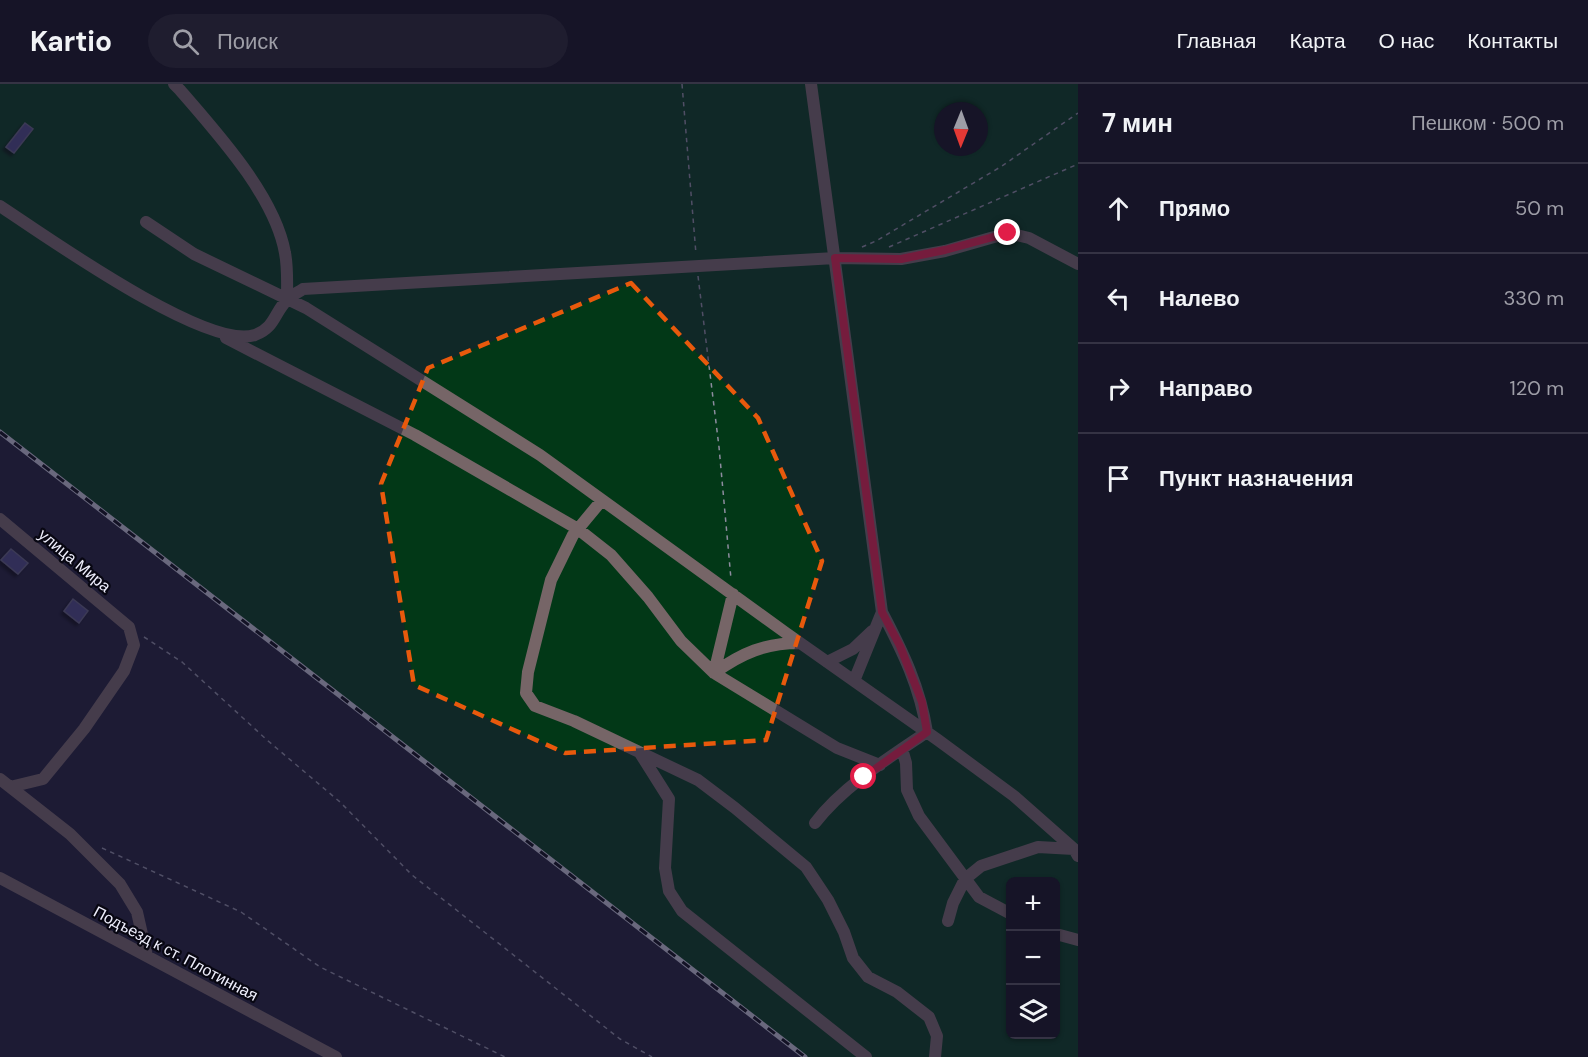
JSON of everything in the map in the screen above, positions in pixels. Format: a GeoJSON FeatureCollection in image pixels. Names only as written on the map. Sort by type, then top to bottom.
{"type":"FeatureCollection","features":[{"type":"Feature","properties":{"kind":"street"},"geometry":{"type":"LineString","coordinates":[[174,84],[239,161],[274,219],[285,253],[287,299]]}},
{"type":"Feature","properties":{"kind":"street"},"geometry":{"type":"LineString","coordinates":[[811,84],[882,612],[900,646],[922,702],[927,732]]}},
{"type":"Feature","properties":{"kind":"street"},"geometry":{"type":"LineString","coordinates":[[0,206],[70,253],[146,299],[415,435],[578,529],[610,555],[648,597],[681,641],[714,673],[837,748],[880,765]]}},
{"type":"Feature","properties":{"kind":"street"},"geometry":{"type":"LineString","coordinates":[[146,222],[194,254],[306,309],[540,455],[1014,796],[1076,853]]}},
{"type":"Feature","properties":{"kind":"street"},"geometry":{"type":"LineString","coordinates":[[217,333],[236,337],[253,336],[269,328],[287,299],[303,289],[835,258],[901,259],[1008,233],[1029,238],[1078,264]]}},
{"type":"Feature","properties":{"kind":"street"},"geometry":{"type":"LineString","coordinates":[[602,500],[573,535],[551,580],[528,672],[526,693],[535,706],[574,721],[698,780],[806,867],[828,900],[853,958],[868,977],[897,993],[929,1017],[937,1036],[935,1057]]}},
{"type":"Feature","properties":{"kind":"street","name":"улица Мира"},"geometry":{"type":"LineString","coordinates":[[0,519],[129,627]]}},
{"type":"Feature","properties":{"kind":"street"},"geometry":{"type":"LineString","coordinates":[[714,673],[733,594]]}},
{"type":"Feature","properties":{"kind":"street"},"geometry":{"type":"LineString","coordinates":[[854,681],[882,612]]}},
{"type":"Feature","properties":{"kind":"street"},"geometry":{"type":"LineString","coordinates":[[5,783],[43,779],[84,729],[124,671],[134,645],[129,627]]}},
{"type":"Feature","properties":{"kind":"street"},"geometry":{"type":"LineString","coordinates":[[827,662],[853,650],[875,628]]}},
{"type":"Feature","properties":{"kind":"street"},"geometry":{"type":"LineString","coordinates":[[714,673],[736,657],[757,649],[780,643],[800,643]]}},
{"type":"Feature","properties":{"kind":"street"},"geometry":{"type":"LineString","coordinates":[[815,823],[848,790],[927,732]]}},
{"type":"Feature","properties":{"kind":"street"},"geometry":{"type":"LineString","coordinates":[[902,749],[906,763],[907,790],[919,816],[979,897],[1006,911]]}},
{"type":"Feature","properties":{"kind":"street"},"geometry":{"type":"LineString","coordinates":[[640,752],[669,799],[665,868],[669,891],[682,911],[866,1057]]}},
{"type":"Feature","properties":{"kind":"street"},"geometry":{"type":"LineString","coordinates":[[5,783],[70,834],[120,884],[137,912],[147,956]]}},
{"type":"Feature","properties":{"kind":"street"},"geometry":{"type":"LineString","coordinates":[[948,921],[953,903],[965,879],[981,866],[1038,848],[1076,853]]}},
{"type":"Feature","properties":{"kind":"street","name":"Подъезд к ст. Плотинная"},"geometry":{"type":"LineString","coordinates":[[0,878],[336,1057]]}},
{"type":"Feature","properties":{"kind":"street"},"geometry":{"type":"LineString","coordinates":[[1060,935],[1078,940]]}},
{"type":"Feature","properties":{"kind":"path"},"geometry":{"type":"LineString","coordinates":[[682,84],[697,267],[719,447],[733,594]]}},
{"type":"Feature","properties":{"kind":"path"},"geometry":{"type":"LineString","coordinates":[[855,250],[876,241],[1002,166],[1078,113]]}},
{"type":"Feature","properties":{"kind":"path"},"geometry":{"type":"LineString","coordinates":[[882,250],[1078,164]]}},
{"type":"Feature","properties":{"kind":"path"},"geometry":{"type":"LineString","coordinates":[[129,627],[182,662],[267,741],[340,802],[412,875],[620,1039],[652,1057]]}},
{"type":"Feature","properties":{"kind":"path"},"geometry":{"type":"LineString","coordinates":[[102,849],[242,912],[321,967],[505,1057]]}},
{"type":"Feature","properties":{"kind":"highlighted area"},"geometry":{"type":"Polygon","coordinates":[[[631,283],[758,418],[822,561],[766,740],[565,753],[414,685],[381,484],[428,368],[631,283]]]}},
{"type":"Feature","properties":{"kind":"green space"},"geometry":{"type":"Polygon","coordinates":[[[0,84],[1078,84],[1078,1057],[805,1057],[0,432],[0,84]]]}},
{"type":"Feature","properties":{"kind":"building"},"geometry":{"type":"Polygon","coordinates":[[[25,123],[33,129],[14,153],[6,147],[25,123]]]}},
{"type":"Feature","properties":{"kind":"building"},"geometry":{"type":"Polygon","coordinates":[[[11,549],[28,563],[18,574],[1,560],[11,549]]]}},
{"type":"Feature","properties":{"kind":"building"},"geometry":{"type":"Polygon","coordinates":[[[73,599],[88,611],[79,623],[64,611],[73,599]]]}},
{"type":"Feature","properties":{"kind":"railway"},"geometry":{"type":"LineString","coordinates":[[0,432],[805,1057]]}},
{"type":"Feature","properties":{"kind":"route"},"geometry":{"type":"LineString","coordinates":[[864,777],[927,732],[922,702],[900,646],[882,612],[835,258],[901,259],[1008,233]]}}]}
